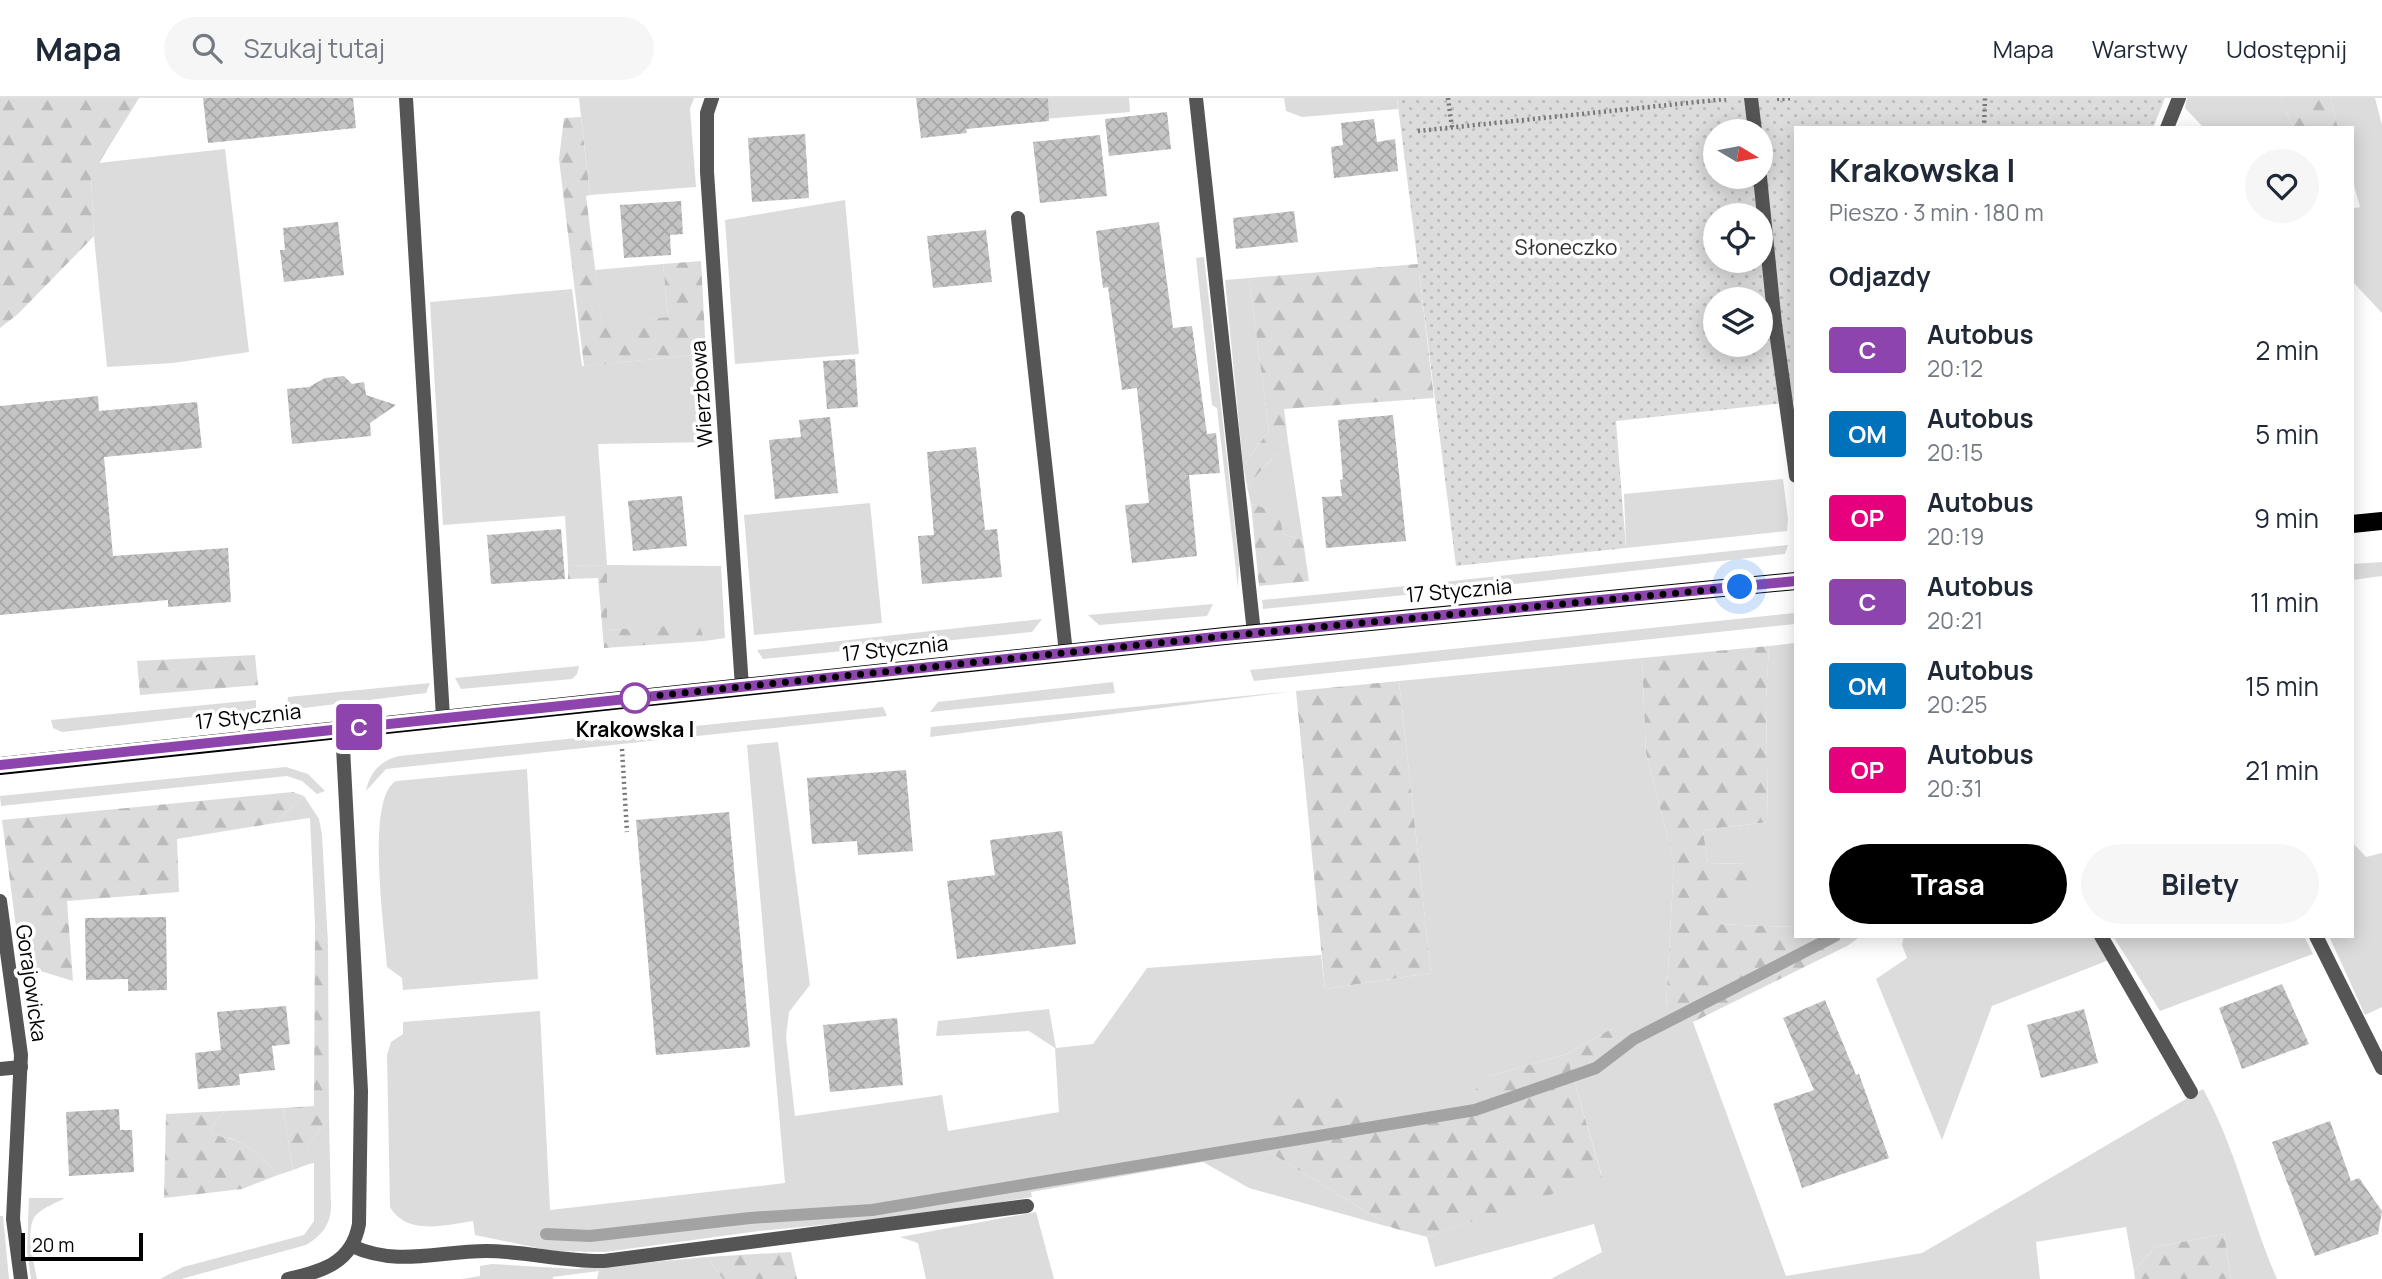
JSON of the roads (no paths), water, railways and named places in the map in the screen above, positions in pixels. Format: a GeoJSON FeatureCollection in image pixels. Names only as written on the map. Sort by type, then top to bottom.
{"type":"FeatureCollection","features":[{"type":"Feature","properties":{"kind":"main road"},"geometry":{"type":"LineString","coordinates":[[2354,524],[2382,521]]}},
{"type":"Feature","properties":{"kind":"main road","name":"17 Stycznia"},"geometry":{"type":"LineString","coordinates":[[0,765],[1254,633],[1794,581]]}},
{"type":"Feature","properties":{"kind":"street"},"geometry":{"type":"LineString","coordinates":[[406,98],[443,717]]}},
{"type":"Feature","properties":{"kind":"street","name":"Wierzbowa"},"geometry":{"type":"LineString","coordinates":[[712,98],[707,113],[707,172],[742,687]]}},
{"type":"Feature","properties":{"kind":"street"},"geometry":{"type":"LineString","coordinates":[[1196,98],[1254,633]]}},
{"type":"Feature","properties":{"kind":"street"},"geometry":{"type":"LineString","coordinates":[[1751,98],[1754,119]]}},
{"type":"Feature","properties":{"kind":"street"},"geometry":{"type":"LineString","coordinates":[[2168,126],[2179,98]]}},
{"type":"Feature","properties":{"kind":"street"},"geometry":{"type":"LineString","coordinates":[[1761,189],[1775,324],[1794,462]]}},
{"type":"Feature","properties":{"kind":"street"},"geometry":{"type":"LineString","coordinates":[[1018,218],[1066,653]]}},
{"type":"Feature","properties":{"kind":"street"},"geometry":{"type":"LineString","coordinates":[[288,1279],[335,1265],[352,1246],[360,1216],[361,1091],[342,728]]}},
{"type":"Feature","properties":{"kind":"street","name":"Gorajowicka"},"geometry":{"type":"LineString","coordinates":[[0,901],[20,1067],[13,1219],[21,1279]]}},
{"type":"Feature","properties":{"kind":"street"},"geometry":{"type":"LineString","coordinates":[[2102,938],[2191,1091]]}},
{"type":"Feature","properties":{"kind":"street"},"geometry":{"type":"LineString","coordinates":[[2317,938],[2382,1068]]}},
{"type":"Feature","properties":{"kind":"street"},"geometry":{"type":"LineString","coordinates":[[0,1069],[20,1067]]}},
{"type":"Feature","properties":{"kind":"street"},"geometry":{"type":"LineString","coordinates":[[352,1246],[372,1255],[397,1259],[484,1251],[556,1260],[604,1261],[858,1231],[1027,1206]]}},
{"type":"Feature","properties":{"kind":"waterway"},"geometry":{"type":"LineString","coordinates":[[546,1234],[590,1236],[750,1218],[872,1210],[1475,1110],[1596,1068],[1634,1039],[1831,938]]}},
{"type":"Feature","properties":{"kind":"place","name":"Krakowska I"},"geometry":{"type":"Point","coordinates":[635,698]}},
{"type":"Feature","properties":{"kind":"park label","name":"Słoneczko"},"geometry":{"type":"Point","coordinates":[1566,247]}}]}
